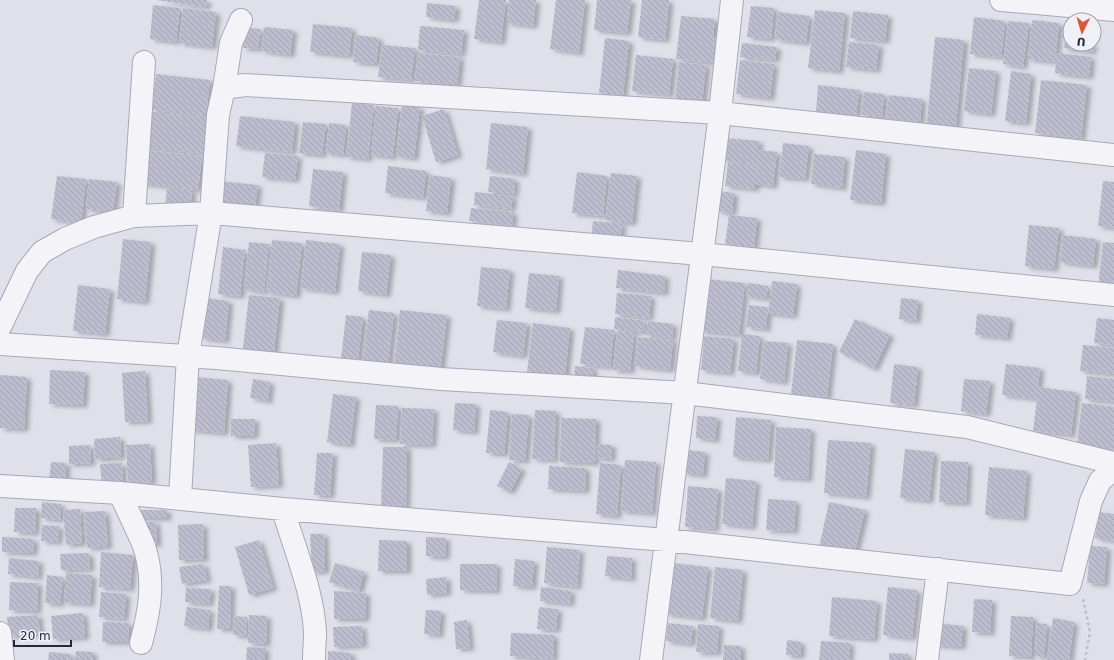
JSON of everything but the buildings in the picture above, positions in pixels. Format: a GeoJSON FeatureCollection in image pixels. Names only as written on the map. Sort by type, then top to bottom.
{"type":"FeatureCollection","features":[{"type":"Feature","properties":{"kind":"street"},"geometry":{"type":"LineString","coordinates":[[651,660],[701,254],[720,113],[732,0]]}},
{"type":"Feature","properties":{"kind":"street"},"geometry":{"type":"LineString","coordinates":[[1001,0],[1114,10]]}},
{"type":"Feature","properties":{"kind":"street"},"geometry":{"type":"LineString","coordinates":[[180,498],[188,356],[211,213],[218,115],[232,43],[241,20]]}},
{"type":"Feature","properties":{"kind":"street"},"geometry":{"type":"LineString","coordinates":[[134,216],[144,62]]}},
{"type":"Feature","properties":{"kind":"street"},"geometry":{"type":"LineString","coordinates":[[224,88],[245,84],[720,113],[1114,154]]}},
{"type":"Feature","properties":{"kind":"street"},"geometry":{"type":"LineString","coordinates":[[0,327],[27,271],[42,252],[66,239],[94,227],[134,216],[211,213],[701,254],[1114,295]]}},
{"type":"Feature","properties":{"kind":"street"},"geometry":{"type":"LineString","coordinates":[[0,344],[188,356],[441,379],[685,393],[967,427],[1114,463]]}},
{"type":"Feature","properties":{"kind":"street"},"geometry":{"type":"LineString","coordinates":[[0,486],[120,492],[283,509],[666,540],[1070,584],[1091,501],[1100,481],[1114,468]]}},
{"type":"Feature","properties":{"kind":"street"},"geometry":{"type":"LineString","coordinates":[[120,492],[144,546],[150,573],[150,610],[141,643]]}},
{"type":"Feature","properties":{"kind":"street"},"geometry":{"type":"LineString","coordinates":[[283,509],[301,564],[308,596],[315,631],[314,660]]}},
{"type":"Feature","properties":{"kind":"street"},"geometry":{"type":"LineString","coordinates":[[927,660],[938,570]]}},
{"type":"Feature","properties":{"kind":"street"},"geometry":{"type":"LineString","coordinates":[[0,633],[2,660]]}},
{"type":"Feature","properties":{"kind":"path"},"geometry":{"type":"LineString","coordinates":[[1070,584],[1082,596],[1090,632],[1085,660]]}}]}
